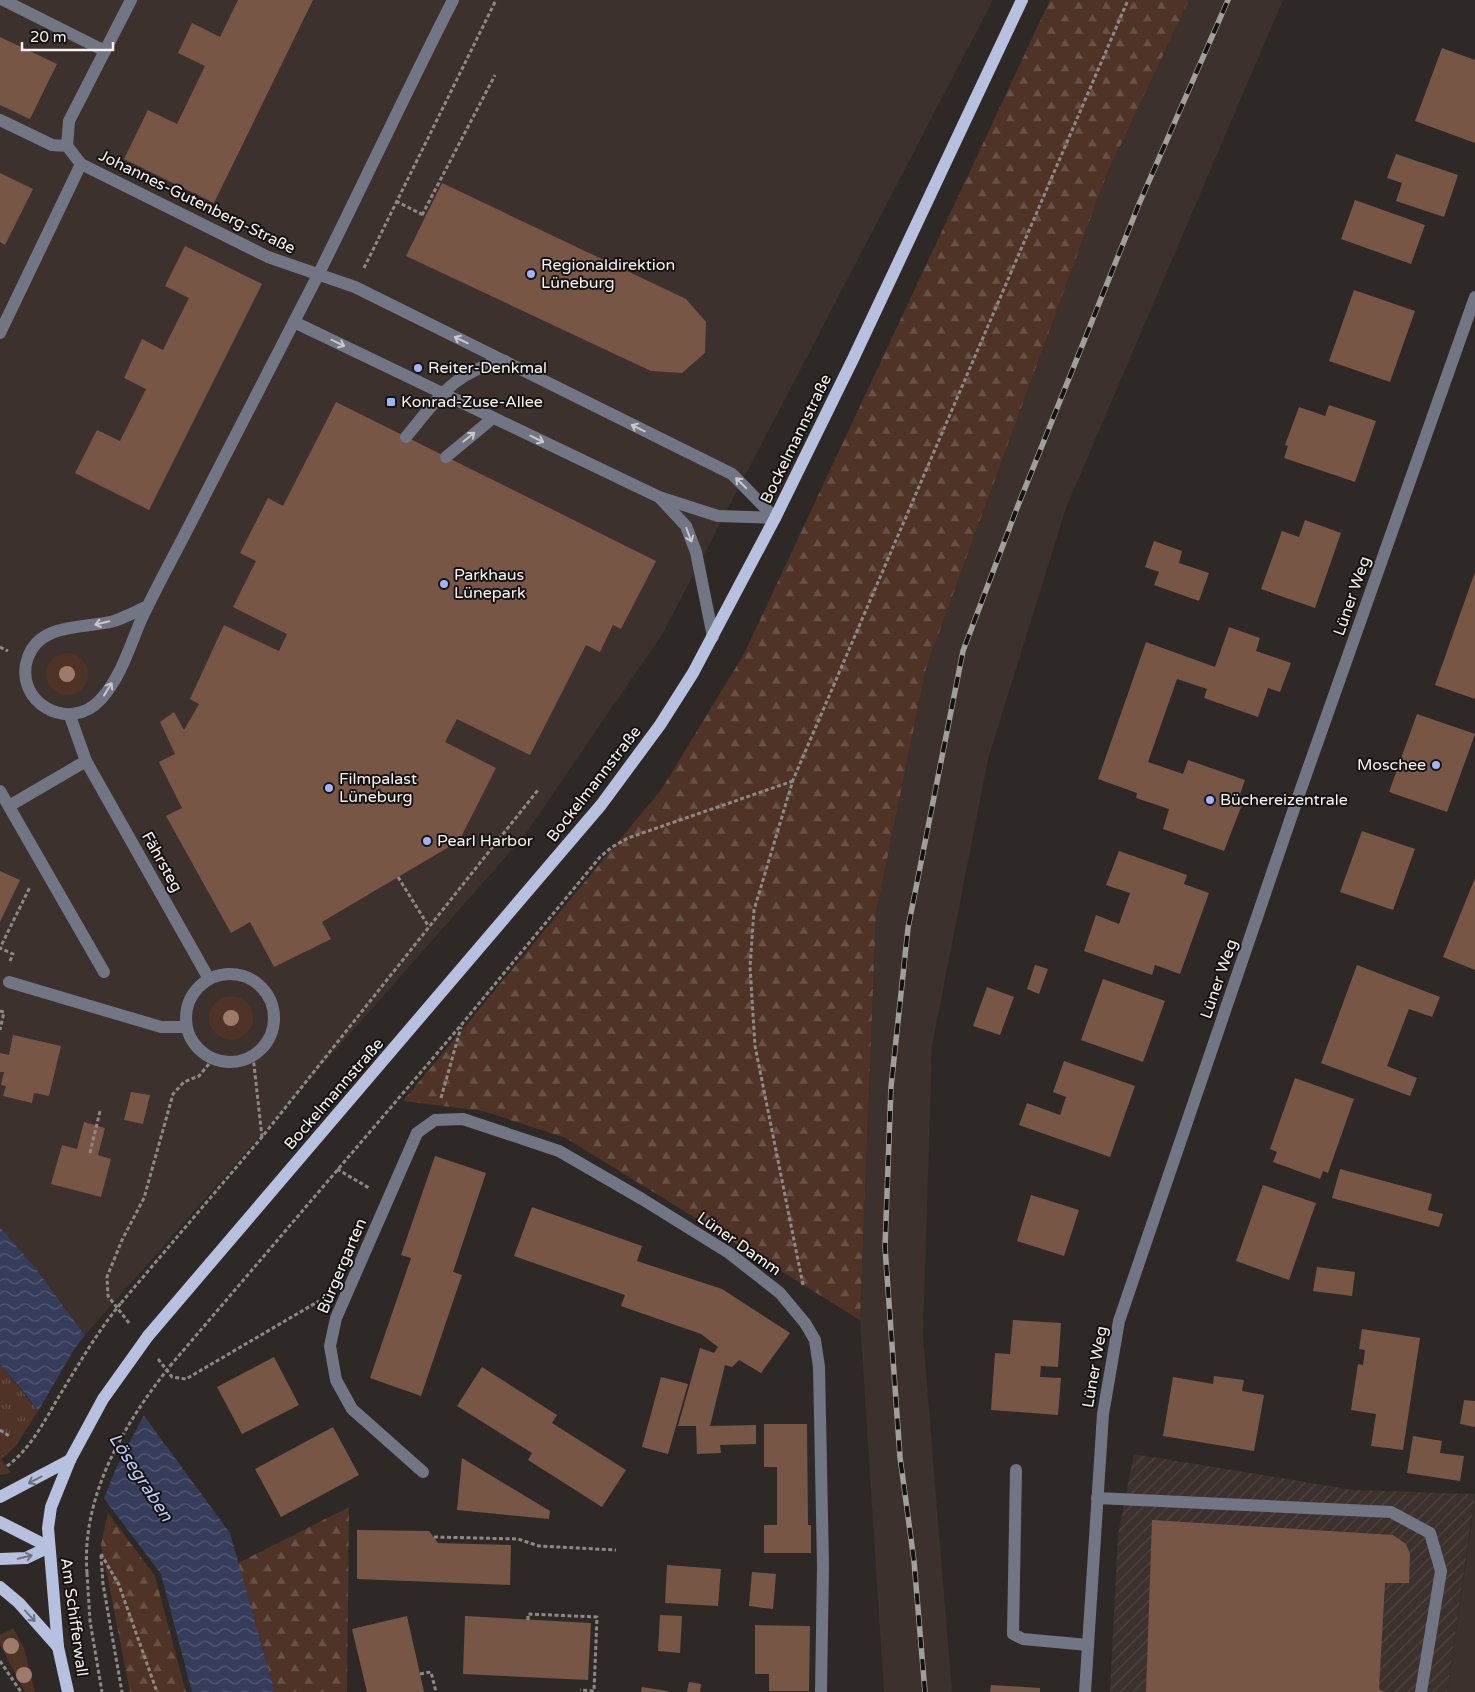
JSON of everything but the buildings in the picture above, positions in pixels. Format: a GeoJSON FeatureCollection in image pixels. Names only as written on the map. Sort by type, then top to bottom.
{"type":"FeatureCollection","features":[{"type":"Feature","properties":{"kind":"main road","name":"Bockelmannstraße"},"geometry":{"type":"LineString","coordinates":[[48,1528],[51,1507],[70,1460],[103,1399],[148,1336],[601,805],[660,725],[713,637],[775,518],[853,359],[1022,0]]}},
{"type":"Feature","properties":{"kind":"main road"},"geometry":{"type":"LineString","coordinates":[[0,1498],[70,1460]]}},
{"type":"Feature","properties":{"kind":"main road","name":"Am Schifferwall"},"geometry":{"type":"LineString","coordinates":[[0,1522],[49,1547]]}},
{"type":"Feature","properties":{"kind":"main road","name":"Am Schifferwall"},"geometry":{"type":"LineString","coordinates":[[48,1528],[58,1647],[68,1692]]}},
{"type":"Feature","properties":{"kind":"main road","name":"Am Schifferwall"},"geometry":{"type":"LineString","coordinates":[[0,1559],[26,1558],[49,1547]]}},
{"type":"Feature","properties":{"kind":"main road"},"geometry":{"type":"LineString","coordinates":[[0,1587],[19,1603],[58,1647]]}},
{"type":"Feature","properties":{"kind":"street"},"geometry":{"type":"LineString","coordinates":[[3,0],[105,51]]}},
{"type":"Feature","properties":{"kind":"street"},"geometry":{"type":"LineString","coordinates":[[0,120],[52,145],[67,146],[69,121],[130,0]]}},
{"type":"Feature","properties":{"kind":"street"},"geometry":{"type":"LineString","coordinates":[[148,606],[116,620],[87,627],[59,629],[39,640],[28,658],[26,678],[32,694],[47,710],[70,716],[93,708],[109,691],[148,606],[318,275],[452,0]]}},
{"type":"Feature","properties":{"kind":"street","name":"Johannes-Gutenberg-Straße"},"geometry":{"type":"LineString","coordinates":[[67,146],[81,164],[268,257],[355,287],[732,474],[775,518]]}},
{"type":"Feature","properties":{"kind":"street","name":"Johannes-Gutenberg-Straße"},"geometry":{"type":"LineString","coordinates":[[0,333],[81,164]]}},
{"type":"Feature","properties":{"kind":"street","name":"Lüner Weg"},"geometry":{"type":"LineString","coordinates":[[1085,1692],[1103,1414],[1119,1321],[1297,800],[1475,297]]}},
{"type":"Feature","properties":{"kind":"street"},"geometry":{"type":"LineString","coordinates":[[294,322],[659,497],[718,516],[775,518]]}},
{"type":"Feature","properties":{"kind":"street"},"geometry":{"type":"LineString","coordinates":[[406,437],[442,393],[464,374],[484,365],[505,361]]}},
{"type":"Feature","properties":{"kind":"street"},"geometry":{"type":"LineString","coordinates":[[446,457],[493,418]]}},
{"type":"Feature","properties":{"kind":"street"},"geometry":{"type":"LineString","coordinates":[[659,497],[686,526],[696,552],[713,637]]}},
{"type":"Feature","properties":{"kind":"street","name":"Fährsteg"},"geometry":{"type":"LineString","coordinates":[[70,716],[86,761],[209,979]]}},
{"type":"Feature","properties":{"kind":"street"},"geometry":{"type":"LineString","coordinates":[[9,806],[86,761]]}},
{"type":"Feature","properties":{"kind":"street"},"geometry":{"type":"LineString","coordinates":[[0,791],[104,972]]}},
{"type":"Feature","properties":{"kind":"street"},"geometry":{"type":"LineString","coordinates":[[223,974],[238,974],[253,980],[264,989],[272,1003],[274,1018],[272,1033],[264,1046],[252,1056],[240,1061],[226,1062],[213,1059],[201,1051],[191,1040],[186,1027],[186,1012],[190,998],[198,987],[209,979],[223,974]]}},
{"type":"Feature","properties":{"kind":"street"},"geometry":{"type":"LineString","coordinates":[[10,982],[161,1027],[186,1027]]}},
{"type":"Feature","properties":{"kind":"street","name":"Lüner Damm"},"geometry":{"type":"LineString","coordinates":[[435,1120],[463,1119],[559,1151],[729,1253],[780,1293],[805,1323],[814,1340],[819,1367],[823,1565],[821,1692]]}},
{"type":"Feature","properties":{"kind":"street","name":"Bürgergarten"},"geometry":{"type":"LineString","coordinates":[[423,1472],[352,1409],[336,1380],[330,1346],[336,1318],[417,1133],[435,1120]]}},
{"type":"Feature","properties":{"kind":"street"},"geometry":{"type":"LineString","coordinates":[[1016,1470],[1013,1634],[1023,1639],[1088,1645]]}},
{"type":"Feature","properties":{"kind":"street"},"geometry":{"type":"LineString","coordinates":[[1097,1498],[1391,1512],[1430,1533],[1441,1571],[1421,1692]]}},
{"type":"Feature","properties":{"kind":"path"},"geometry":{"type":"LineString","coordinates":[[355,287],[496,0]]}},
{"type":"Feature","properties":{"kind":"path"},"geometry":{"type":"LineString","coordinates":[[805,1323],[806,1299],[755,1046],[750,968],[754,910],[793,780],[1128,0]]}},
{"type":"Feature","properties":{"kind":"path"},"geometry":{"type":"LineString","coordinates":[[396,201],[424,216],[495,75]]}},
{"type":"Feature","properties":{"kind":"path"},"geometry":{"type":"LineString","coordinates":[[102,1692],[90,1621],[87,1573],[90,1520],[100,1482],[112,1455],[131,1422],[170,1366],[462,1024],[600,857],[612,847],[628,838],[793,780]]}},
{"type":"Feature","properties":{"kind":"path"},"geometry":{"type":"LineString","coordinates":[[7,1466],[17,1459],[36,1434],[88,1349],[121,1303],[262,1137],[538,790]]}},
{"type":"Feature","properties":{"kind":"path"},"geometry":{"type":"LineString","coordinates":[[7,966],[12,954],[0,948],[42,864]]}},
{"type":"Feature","properties":{"kind":"path"},"geometry":{"type":"LineString","coordinates":[[398,877],[429,927]]}},
{"type":"Feature","properties":{"kind":"path"},"geometry":{"type":"LineString","coordinates":[[0,1011],[4,1012],[0,1030]]}},
{"type":"Feature","properties":{"kind":"path"},"geometry":{"type":"LineString","coordinates":[[435,1120],[462,1024]]}},
{"type":"Feature","properties":{"kind":"path"},"geometry":{"type":"LineString","coordinates":[[252,1056],[262,1137]]}},
{"type":"Feature","properties":{"kind":"path"},"geometry":{"type":"LineString","coordinates":[[108,1296],[107,1277],[122,1240],[144,1198],[173,1094],[184,1082],[199,1076],[213,1059]]}},
{"type":"Feature","properties":{"kind":"path"},"geometry":{"type":"LineString","coordinates":[[90,1153],[100,1111]]}},
{"type":"Feature","properties":{"kind":"path"},"geometry":{"type":"LineString","coordinates":[[337,1169],[389,1199]]}},
{"type":"Feature","properties":{"kind":"path"},"geometry":{"type":"LineString","coordinates":[[172,1377],[186,1379],[203,1371],[352,1281]]}},
{"type":"Feature","properties":{"kind":"path"},"geometry":{"type":"LineString","coordinates":[[0,1430],[9,1436]]}},
{"type":"Feature","properties":{"kind":"path"},"geometry":{"type":"LineString","coordinates":[[434,1537],[518,1539],[539,1546],[616,1550]]}},
{"type":"Feature","properties":{"kind":"path"},"geometry":{"type":"LineString","coordinates":[[122,1692],[103,1584],[101,1554],[119,1585],[157,1692]]}},
{"type":"Feature","properties":{"kind":"path"},"geometry":{"type":"LineString","coordinates":[[528,1620],[528,1614],[597,1618],[594,1691],[580,1690]]}},
{"type":"Feature","properties":{"kind":"path"},"geometry":{"type":"LineString","coordinates":[[0,1661],[21,1692]]}},
{"type":"Feature","properties":{"kind":"path"},"geometry":{"type":"LineString","coordinates":[[420,1674],[431,1672],[436,1692]]}},
{"type":"Feature","properties":{"kind":"shaded area"},"geometry":{"type":"Polygon","coordinates":[[[0,0],[993,0],[663,633],[524,836],[85,1335],[37,1270],[0,1227],[0,0]]]}},
{"type":"Feature","properties":{"kind":"shaded area"},"geometry":{"type":"Polygon","coordinates":[[[1189,0],[1283,0],[1066,508],[988,759],[932,1046],[923,1336],[952,1692],[884,1692],[860,1320],[876,914],[926,668],[1106,176],[1189,0]]]}},
{"type":"Feature","properties":{"kind":"shaded area"},"geometry":{"type":"Polygon","coordinates":[[[1134,1454],[1354,1490],[1475,1494],[1447,1692],[1110,1692],[1118,1535],[1134,1454]]]}},
{"type":"Feature","properties":{"kind":"shaded area"},"geometry":{"type":"Polygon","coordinates":[[[1475,1499],[1475,1692],[1447,1692],[1475,1499]]]}},
{"type":"Feature","properties":{"kind":"green space"},"geometry":{"type":"Polygon","coordinates":[[[1050,0],[1189,0],[1106,176],[926,668],[876,914],[860,1320],[566,1138],[483,1111],[403,1101],[661,790],[744,654],[1050,0]]]}},
{"type":"Feature","properties":{"kind":"green space"},"geometry":{"type":"Polygon","coordinates":[[[63,653],[71,653],[82,659],[88,674],[82,689],[71,695],[63,695],[52,689],[46,678],[46,670],[52,659],[63,653]]]}},
{"type":"Feature","properties":{"kind":"green space"},"geometry":{"type":"Polygon","coordinates":[[[231,996],[243,1000],[249,1006],[253,1018],[249,1030],[243,1036],[231,1040],[219,1036],[213,1030],[209,1018],[213,1006],[219,1000],[231,996]]]}},
{"type":"Feature","properties":{"kind":"green space"},"geometry":{"type":"Polygon","coordinates":[[[0,1364],[38,1411],[15,1447],[1,1459],[11,1473],[0,1475],[0,1364]]]}},
{"type":"Feature","properties":{"kind":"green space"},"geometry":{"type":"Polygon","coordinates":[[[349,1507],[347,1692],[275,1692],[238,1563],[349,1507]]]}},
{"type":"Feature","properties":{"kind":"green space"},"geometry":{"type":"Polygon","coordinates":[[[108,1513],[155,1576],[186,1692],[130,1692],[101,1544],[108,1513]]]}},
{"type":"Feature","properties":{"kind":"green space"},"geometry":{"type":"Polygon","coordinates":[[[13,1628],[24,1648],[35,1692],[25,1692],[0,1645],[0,1635],[13,1628]]]}},
{"type":"Feature","properties":{"kind":"water","name":"Lösegraben"},"geometry":{"type":"Polygon","coordinates":[[[0,1227],[37,1270],[230,1533],[275,1692],[192,1692],[161,1574],[23,1391],[0,1364],[0,1227]]]}},
{"type":"Feature","properties":{"kind":"pier"},"geometry":{"type":"Polygon","coordinates":[[[87,1333],[145,1413],[116,1468],[103,1501],[37,1413],[75,1348],[87,1333]]]}},
{"type":"Feature","properties":{"kind":"railway"},"geometry":{"type":"LineString","coordinates":[[925,1692],[914,1561],[900,1457],[885,1247],[891,1087],[908,928],[963,651],[1017,508],[1139,204],[1228,0]]}},
{"type":"Feature","properties":{"kind":"place","name":"Regionaldirektion Lüneburg"},"geometry":{"type":"Point","coordinates":[531,274]}},
{"type":"Feature","properties":{"kind":"place","name":"Reiter-Denkmal"},"geometry":{"type":"Point","coordinates":[418,368]}},
{"type":"Feature","properties":{"kind":"place","name":"Konrad-Zuse-Allee"},"geometry":{"type":"Point","coordinates":[391,402]}},
{"type":"Feature","properties":{"kind":"place","name":"Parkhaus Lünepark"},"geometry":{"type":"Point","coordinates":[444,584]}},
{"type":"Feature","properties":{"kind":"place","name":"Moschee"},"geometry":{"type":"Point","coordinates":[1436,765]}},
{"type":"Feature","properties":{"kind":"place","name":"Filmpalast Lüneburg"},"geometry":{"type":"Point","coordinates":[329,788]}},
{"type":"Feature","properties":{"kind":"place","name":"Büchereizentrale"},"geometry":{"type":"Point","coordinates":[1210,800]}},
{"type":"Feature","properties":{"kind":"place","name":"Pearl Harbor"},"geometry":{"type":"Point","coordinates":[427,841]}}]}
